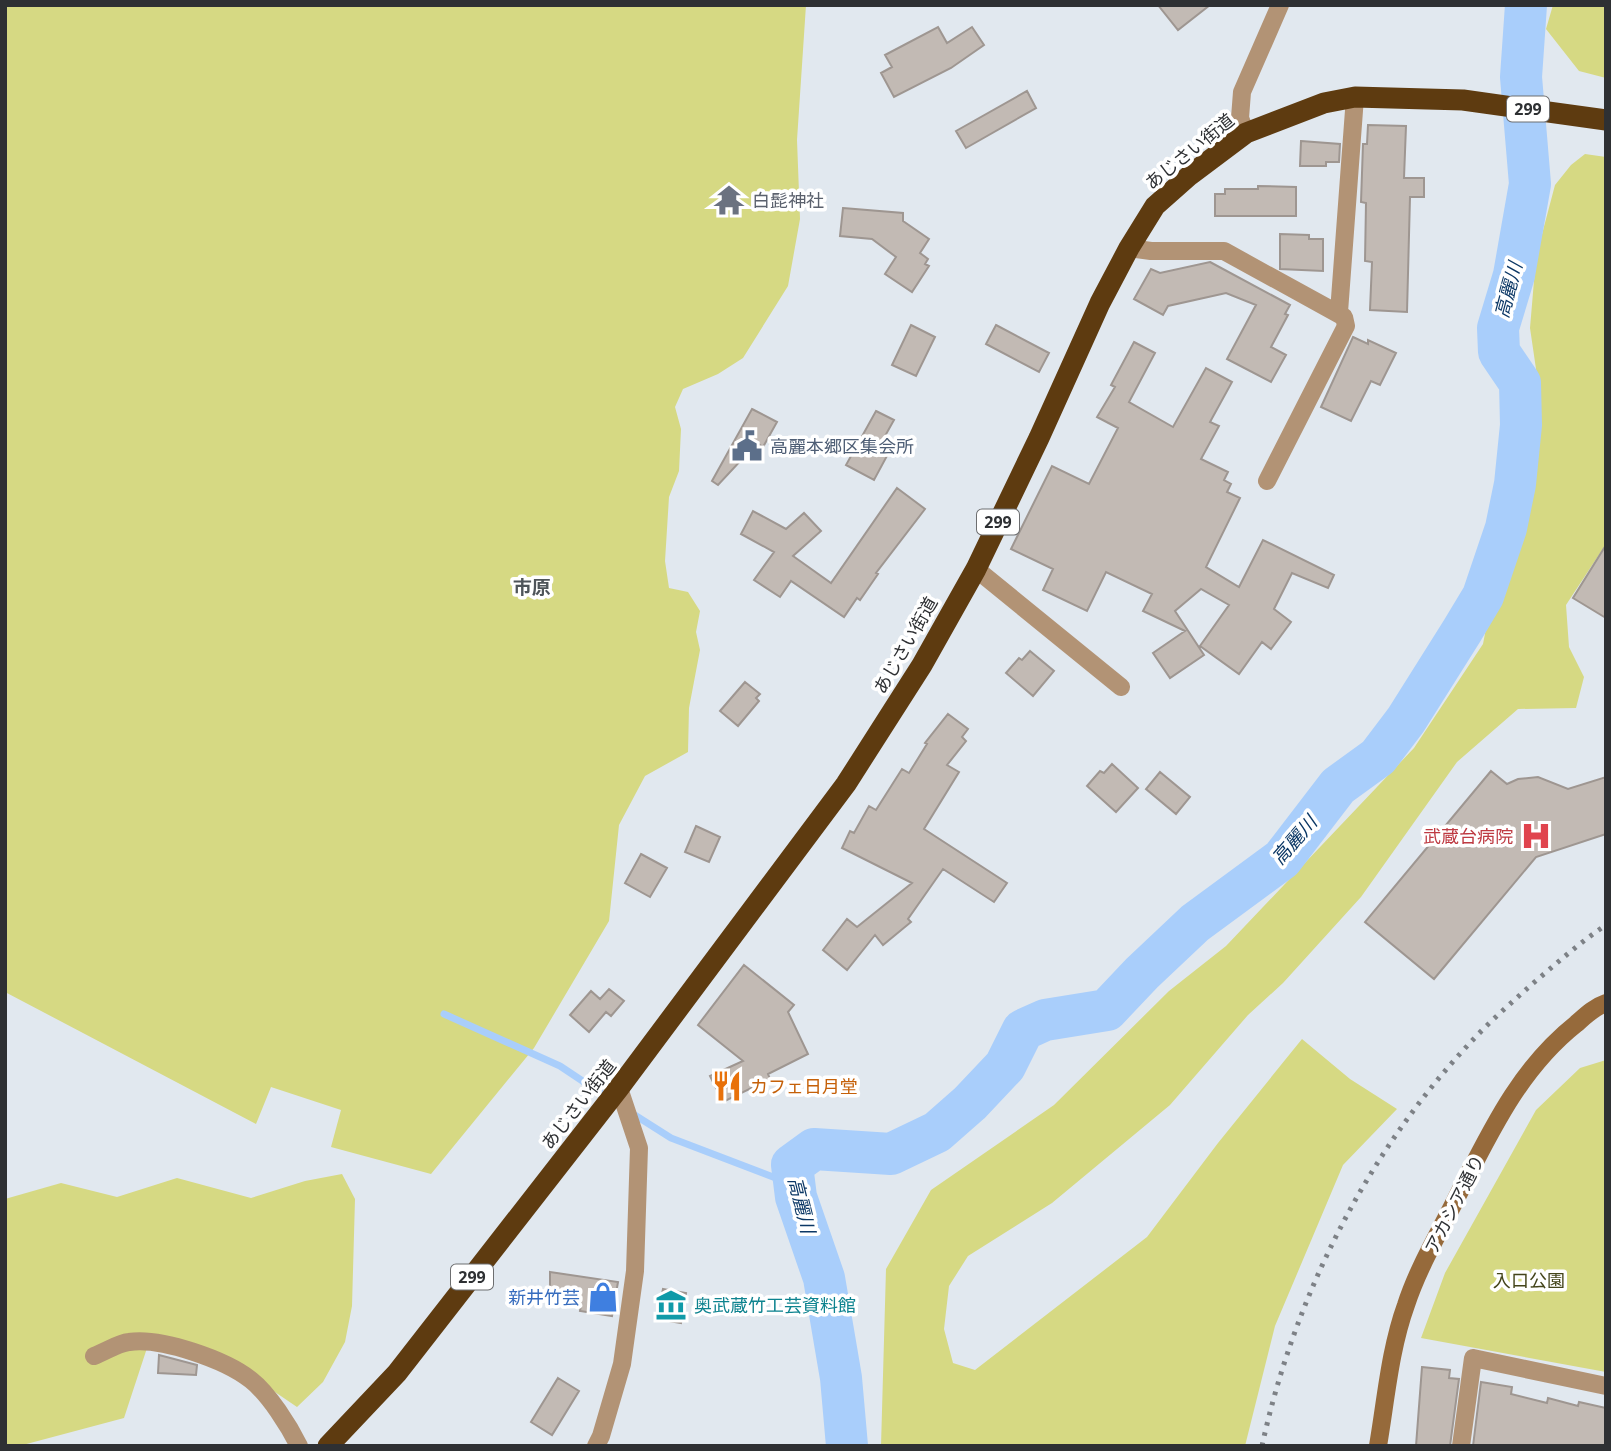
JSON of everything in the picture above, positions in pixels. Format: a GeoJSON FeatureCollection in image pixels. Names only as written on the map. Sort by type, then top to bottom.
{"type":"FeatureCollection","features":[{"type":"Feature","properties":{"kind":"highway","name":"あじさい街道"},"geometry":{"type":"LineString","coordinates":[[328,1446],[397,1373],[613,1096],[846,784],[922,665],[976,569],[1100,303],[1155,206],[1190,175],[1246,133],[1324,103],[1354,97],[1463,100],[1599,119]]}},
{"type":"Feature","properties":{"kind":"street"},"geometry":{"type":"LineString","coordinates":[[1246,133],[1240,118],[1242,92],[1280,5]]}},
{"type":"Feature","properties":{"kind":"street"},"geometry":{"type":"LineString","coordinates":[[1339,312],[1354,97]]}},
{"type":"Feature","properties":{"kind":"street"},"geometry":{"type":"LineString","coordinates":[[1129,248],[1151,251],[1224,251],[1344,317],[1346,326],[1267,481]]}},
{"type":"Feature","properties":{"kind":"street"},"geometry":{"type":"LineString","coordinates":[[976,569],[1121,687]]}},
{"type":"Feature","properties":{"kind":"street","name":"アカシア通り"},"geometry":{"type":"LineString","coordinates":[[1378,1446],[1395,1342],[1406,1304],[1441,1229],[1504,1108],[1521,1082],[1543,1055],[1570,1029],[1599,1005],[1606,1003]]}},
{"type":"Feature","properties":{"kind":"street"},"geometry":{"type":"LineString","coordinates":[[596,1446],[622,1364],[635,1271],[639,1148],[613,1096]]}},
{"type":"Feature","properties":{"kind":"street"},"geometry":{"type":"LineString","coordinates":[[94,1356],[129,1342],[171,1345],[206,1356],[251,1380],[275,1408],[299,1446]]}},
{"type":"Feature","properties":{"kind":"street"},"geometry":{"type":"LineString","coordinates":[[1461,1446],[1473,1358],[1606,1386]]}},
{"type":"Feature","properties":{"kind":"green space"},"geometry":{"type":"Polygon","coordinates":[[[5,5],[806,5],[797,140],[800,219],[788,286],[743,358],[718,374],[683,389],[675,407],[681,429],[679,471],[669,497],[665,561],[669,588],[688,592],[700,611],[696,632],[700,650],[689,708],[688,752],[645,776],[619,825],[609,921],[534,1048],[431,1174],[331,1147],[341,1110],[271,1087],[256,1124],[5,992],[5,5]]]}},
{"type":"Feature","properties":{"kind":"green space"},"geometry":{"type":"Polygon","coordinates":[[[1553,5],[1606,5],[1606,78],[1579,71],[1546,29],[1553,5]]]}},
{"type":"Feature","properties":{"kind":"green space"},"geometry":{"type":"Polygon","coordinates":[[[1585,154],[1606,157],[1606,544],[1566,605],[1569,647],[1584,677],[1576,708],[1518,709],[1457,762],[1361,897],[1283,983],[1248,1015],[1170,1105],[1052,1203],[968,1256],[949,1286],[944,1329],[953,1363],[975,1370],[1147,1237],[1302,1039],[1350,1079],[1397,1109],[1343,1165],[1275,1326],[1245,1446],[881,1446],[886,1269],[931,1190],[1054,1105],[1169,991],[1226,946],[1414,748],[1483,644],[1495,582],[1514,543],[1536,472],[1541,403],[1530,328],[1536,257],[1555,185],[1571,165],[1585,154]]]}},
{"type":"Feature","properties":{"kind":"green space","name":"入口公園"},"geometry":{"type":"Polygon","coordinates":[[[1606,1060],[1606,1372],[1421,1338],[1445,1273],[1536,1110],[1580,1068],[1606,1060]]]}},
{"type":"Feature","properties":{"kind":"green space"},"geometry":{"type":"Polygon","coordinates":[[[342,1174],[355,1199],[352,1306],[345,1342],[323,1382],[297,1407],[216,1352],[147,1348],[124,1418],[19,1446],[5,1446],[5,1199],[61,1183],[117,1197],[177,1178],[251,1198],[305,1181],[342,1174]]]}},
{"type":"Feature","properties":{"kind":"building"},"geometry":{"type":"Polygon","coordinates":[[[1158,5],[1210,5],[1178,30],[1158,5]]]}},
{"type":"Feature","properties":{"kind":"building"},"geometry":{"type":"Polygon","coordinates":[[[938,27],[947,43],[972,27],[984,45],[951,68],[894,97],[881,73],[892,67],[885,55],[938,27]]]}},
{"type":"Feature","properties":{"kind":"building"},"geometry":{"type":"Polygon","coordinates":[[[1027,91],[1036,108],[966,148],[956,131],[1027,91]]]}},
{"type":"Feature","properties":{"kind":"building"},"geometry":{"type":"Polygon","coordinates":[[[1368,125],[1406,126],[1404,178],[1424,178],[1424,197],[1410,197],[1407,312],[1370,310],[1372,262],[1365,261],[1366,203],[1361,202],[1363,144],[1367,144],[1368,125]]]}},
{"type":"Feature","properties":{"kind":"building"},"geometry":{"type":"Polygon","coordinates":[[[1301,141],[1340,144],[1339,162],[1326,162],[1326,166],[1300,166],[1301,141]]]}},
{"type":"Feature","properties":{"kind":"building"},"geometry":{"type":"Polygon","coordinates":[[[1258,186],[1296,187],[1296,216],[1215,216],[1215,194],[1225,194],[1225,189],[1258,189],[1258,186]]]}},
{"type":"Feature","properties":{"kind":"building"},"geometry":{"type":"Polygon","coordinates":[[[843,208],[903,213],[903,221],[929,239],[920,253],[928,259],[925,264],[929,266],[912,292],[885,274],[896,257],[872,239],[840,236],[843,208]]]}},
{"type":"Feature","properties":{"kind":"building"},"geometry":{"type":"Polygon","coordinates":[[[1280,234],[1309,235],[1309,239],[1323,239],[1323,271],[1280,269],[1280,234]]]}},
{"type":"Feature","properties":{"kind":"building"},"geometry":{"type":"Polygon","coordinates":[[[1210,262],[1290,305],[1285,314],[1288,315],[1271,347],[1286,355],[1271,382],[1227,359],[1256,305],[1226,293],[1168,306],[1163,315],[1134,299],[1151,269],[1160,273],[1210,262]]]}},
{"type":"Feature","properties":{"kind":"building"},"geometry":{"type":"Polygon","coordinates":[[[911,325],[935,337],[916,376],[892,365],[911,325]]]}},
{"type":"Feature","properties":{"kind":"building"},"geometry":{"type":"Polygon","coordinates":[[[996,325],[1049,353],[1039,372],[986,344],[996,325]]]}},
{"type":"Feature","properties":{"kind":"building"},"geometry":{"type":"Polygon","coordinates":[[[1353,337],[1368,344],[1368,340],[1396,353],[1380,385],[1371,381],[1351,421],[1321,407],[1353,337]]]}},
{"type":"Feature","properties":{"kind":"building"},"geometry":{"type":"Polygon","coordinates":[[[1134,342],[1155,353],[1129,402],[1173,427],[1206,368],[1232,382],[1210,422],[1219,426],[1201,459],[1228,472],[1224,480],[1231,484],[1227,492],[1240,498],[1206,567],[1239,587],[1263,540],[1334,575],[1328,588],[1292,573],[1274,609],[1291,622],[1271,649],[1262,642],[1239,674],[1200,646],[1229,605],[1201,589],[1175,611],[1204,655],[1170,678],[1153,653],[1185,631],[1143,611],[1152,594],[1106,572],[1087,611],[1043,590],[1053,569],[1011,549],[1052,466],[1089,484],[1118,428],[1097,417],[1115,387],[1111,385],[1134,342]]]}},
{"type":"Feature","properties":{"kind":"building","name":"高麗本郷区集会所"},"geometry":{"type":"Polygon","coordinates":[[[752,409],[777,422],[763,447],[757,443],[718,485],[712,481],[752,409]]]}},
{"type":"Feature","properties":{"kind":"building"},"geometry":{"type":"Polygon","coordinates":[[[876,411],[894,420],[885,436],[895,441],[874,480],[846,465],[876,411]]]}},
{"type":"Feature","properties":{"kind":"building"},"geometry":{"type":"Polygon","coordinates":[[[897,488],[925,509],[876,573],[878,574],[860,600],[857,598],[844,617],[791,581],[780,597],[754,580],[774,552],[741,534],[753,511],[786,529],[804,513],[821,531],[793,556],[831,583],[897,488]]]}},
{"type":"Feature","properties":{"kind":"building"},"geometry":{"type":"Polygon","coordinates":[[[1606,545],[1606,618],[1573,598],[1606,545]]]}},
{"type":"Feature","properties":{"kind":"building"},"geometry":{"type":"Polygon","coordinates":[[[1030,651],[1054,671],[1033,696],[1006,673],[1019,658],[1022,660],[1030,651]]]}},
{"type":"Feature","properties":{"kind":"building"},"geometry":{"type":"Polygon","coordinates":[[[745,682],[760,694],[756,698],[759,701],[738,726],[720,711],[745,682]]]}},
{"type":"Feature","properties":{"kind":"building"},"geometry":{"type":"Polygon","coordinates":[[[948,714],[968,729],[962,737],[966,741],[947,765],[959,772],[924,829],[1007,883],[994,902],[943,869],[908,919],[911,922],[883,945],[875,935],[847,970],[823,950],[847,919],[857,927],[912,883],[842,848],[850,831],[854,833],[869,806],[876,810],[902,769],[909,773],[927,744],[925,743],[948,714]]]}},
{"type":"Feature","properties":{"kind":"building"},"geometry":{"type":"Polygon","coordinates":[[[1112,764],[1138,788],[1116,812],[1087,786],[1100,771],[1104,773],[1112,764]]]}},
{"type":"Feature","properties":{"kind":"building"},"geometry":{"type":"Polygon","coordinates":[[[1491,771],[1507,784],[1518,779],[1538,777],[1568,789],[1606,777],[1606,834],[1536,857],[1434,979],[1365,922],[1491,771]]]}},
{"type":"Feature","properties":{"kind":"building"},"geometry":{"type":"Polygon","coordinates":[[[1160,772],[1190,797],[1176,814],[1146,789],[1160,772]]]}},
{"type":"Feature","properties":{"kind":"building"},"geometry":{"type":"Polygon","coordinates":[[[696,826],[720,837],[709,862],[685,852],[696,826]]]}},
{"type":"Feature","properties":{"kind":"building"},"geometry":{"type":"Polygon","coordinates":[[[641,854],[667,868],[650,897],[625,883],[641,854]]]}},
{"type":"Feature","properties":{"kind":"building"},"geometry":{"type":"Polygon","coordinates":[[[744,965],[794,1005],[788,1012],[808,1054],[768,1074],[770,1079],[723,1102],[710,1076],[743,1061],[698,1025],[744,965]]]}},
{"type":"Feature","properties":{"kind":"building"},"geometry":{"type":"Polygon","coordinates":[[[609,989],[624,1001],[611,1016],[606,1012],[589,1032],[570,1015],[591,991],[600,999],[609,989]]]}},
{"type":"Feature","properties":{"kind":"building"},"geometry":{"type":"Polygon","coordinates":[[[550,1272],[618,1282],[612,1316],[580,1311],[581,1305],[550,1305],[550,1272]]]}},
{"type":"Feature","properties":{"kind":"building"},"geometry":{"type":"Polygon","coordinates":[[[663,1289],[686,1293],[681,1323],[657,1319],[663,1289]]]}},
{"type":"Feature","properties":{"kind":"building"},"geometry":{"type":"Polygon","coordinates":[[[159,1355],[197,1365],[196,1375],[158,1373],[159,1355]]]}},
{"type":"Feature","properties":{"kind":"building"},"geometry":{"type":"Polygon","coordinates":[[[1422,1367],[1450,1370],[1449,1378],[1459,1379],[1450,1446],[1416,1446],[1422,1367]]]}},
{"type":"Feature","properties":{"kind":"building"},"geometry":{"type":"Polygon","coordinates":[[[558,1378],[579,1391],[552,1435],[531,1422],[558,1378]]]}},
{"type":"Feature","properties":{"kind":"building"},"geometry":{"type":"Polygon","coordinates":[[[1481,1382],[1512,1387],[1511,1394],[1547,1403],[1548,1398],[1578,1406],[1579,1402],[1606,1408],[1606,1446],[1473,1446],[1481,1382]]]}},
{"type":"Feature","properties":{"kind":"waterway","name":"高麗川"},"geometry":{"type":"LineString","coordinates":[[847,1446],[841,1378],[824,1278],[796,1197],[792,1165],[814,1149],[891,1154],[937,1132],[970,1103],[1005,1066],[1023,1030],[1045,1020],[1107,1010],[1195,923],[1282,859],[1338,786],[1378,757],[1406,720],[1483,596],[1506,528],[1515,484],[1521,425],[1520,383],[1499,352],[1498,328],[1514,275],[1530,184],[1521,77],[1526,5]]}},
{"type":"Feature","properties":{"kind":"waterway"},"geometry":{"type":"LineString","coordinates":[[444,1014],[560,1066],[608,1098]]}},
{"type":"Feature","properties":{"kind":"waterway"},"geometry":{"type":"LineString","coordinates":[[630,1112],[671,1138],[794,1185]]}},
{"type":"Feature","properties":{"kind":"waterway","name":"高麗川"},"geometry":{"type":"LineString","coordinates":[[842,1446],[846,1438]]}},
{"type":"Feature","properties":{"kind":"railway"},"geometry":{"type":"LineString","coordinates":[[1262,1446],[1293,1336],[1314,1283],[1339,1231],[1398,1132],[1432,1087],[1484,1029],[1531,985],[1606,925]]}},
{"type":"Feature","properties":{"kind":"place","name":"白髭神社"},"geometry":{"type":"Point","coordinates":[729,200]}},
{"type":"Feature","properties":{"kind":"place","name":"高麗本郷区集会所"},"geometry":{"type":"Point","coordinates":[747,446]}},
{"type":"Feature","properties":{"kind":"place","name":"武蔵台病院"},"geometry":{"type":"Point","coordinates":[1536,836]}},
{"type":"Feature","properties":{"kind":"place","name":"カフェ日月堂"},"geometry":{"type":"Point","coordinates":[727,1086]}},
{"type":"Feature","properties":{"kind":"place","name":"新井竹芸"},"geometry":{"type":"Point","coordinates":[603,1297]}},
{"type":"Feature","properties":{"kind":"place","name":"奥武蔵竹工芸資料館"},"geometry":{"type":"Point","coordinates":[671,1305]}},
{"type":"Feature","properties":{"kind":"district","name":"市原"},"geometry":{"type":"Point","coordinates":[532,587]}}]}
